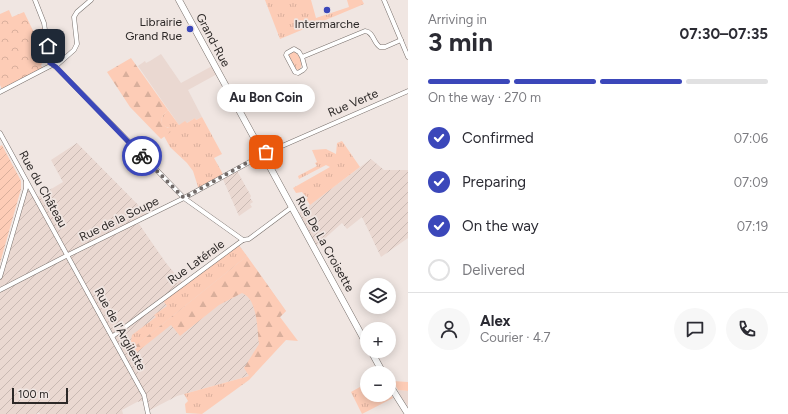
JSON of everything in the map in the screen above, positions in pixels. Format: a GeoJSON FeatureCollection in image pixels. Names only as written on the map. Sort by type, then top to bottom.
{"type":"FeatureCollection","features":[{"type":"Feature","properties":{"kind":"main road","name":"Grand-Rue"},"geometry":{"type":"LineString","coordinates":[[179,0],[263,154]]}},
{"type":"Feature","properties":{"kind":"main road","name":"Rue De La Croisette"},"geometry":{"type":"LineString","coordinates":[[263,154],[360,332]]}},
{"type":"Feature","properties":{"kind":"main road"},"geometry":{"type":"LineString","coordinates":[[396,395],[408,414]]}},
{"type":"Feature","properties":{"kind":"street"},"geometry":{"type":"LineString","coordinates":[[35,0],[44,23],[50,63],[56,67],[184,198],[243,240]]}},
{"type":"Feature","properties":{"kind":"street"},"geometry":{"type":"LineString","coordinates":[[0,92],[52,65],[57,64],[74,50],[77,44],[74,17],[76,12],[91,0]]}},
{"type":"Feature","properties":{"kind":"street"},"geometry":{"type":"LineString","coordinates":[[384,0],[408,57]]}},
{"type":"Feature","properties":{"kind":"street"},"geometry":{"type":"LineString","coordinates":[[302,57],[365,31],[369,31],[372,34],[376,45],[380,47],[385,47],[401,40]]}},
{"type":"Feature","properties":{"kind":"street"},"geometry":{"type":"LineString","coordinates":[[294,49],[299,52],[302,57],[305,68],[298,73],[295,72],[286,55],[287,52],[294,49]]}},
{"type":"Feature","properties":{"kind":"street","name":"Rue Verte"},"geometry":{"type":"LineString","coordinates":[[263,154],[408,91]]}},
{"type":"Feature","properties":{"kind":"street","name":"Rue du Château"},"geometry":{"type":"LineString","coordinates":[[0,133],[68,255]]}},
{"type":"Feature","properties":{"kind":"street","name":"Rue de la Soupe"},"geometry":{"type":"LineString","coordinates":[[0,290],[184,198],[263,154]]}},
{"type":"Feature","properties":{"kind":"street"},"geometry":{"type":"LineString","coordinates":[[0,277],[26,188],[26,180]]}},
{"type":"Feature","properties":{"kind":"street","name":"Rue Latérale"},"geometry":{"type":"LineString","coordinates":[[113,336],[243,240],[249,239],[292,207]]}},
{"type":"Feature","properties":{"kind":"street","name":"Rue de l'Argilette"},"geometry":{"type":"LineString","coordinates":[[68,255],[144,395],[148,414]]}},
{"type":"Feature","properties":{"kind":"shaded area"},"geometry":{"type":"Polygon","coordinates":[[[161,54],[181,83],[214,65],[219,73],[188,90],[202,117],[196,120],[195,118],[187,123],[179,125],[138,66],[161,54]]]}},
{"type":"Feature","properties":{"kind":"shaded area"},"geometry":{"type":"Polygon","coordinates":[[[77,143],[149,216],[137,221],[166,263],[183,283],[238,244],[286,311],[280,317],[249,376],[177,396],[148,411],[146,400],[137,402],[122,410],[123,414],[40,414],[39,412],[36,414],[0,414],[0,277],[26,188],[26,180],[36,198],[63,182],[51,160],[77,143]]]}},
{"type":"Feature","properties":{"kind":"shaded area"},"geometry":{"type":"Polygon","coordinates":[[[371,159],[384,170],[408,170],[408,238],[381,257],[362,217],[347,229],[342,223],[314,248],[296,215],[371,159]]]}},
{"type":"Feature","properties":{"kind":"shaded area"},"geometry":{"type":"Polygon","coordinates":[[[236,169],[253,202],[250,204],[252,207],[239,216],[222,177],[236,169]]]}},
{"type":"Feature","properties":{"kind":"shaded area"},"geometry":{"type":"Polygon","coordinates":[[[398,390],[408,391],[408,406],[401,397],[398,390]]]}},
{"type":"Feature","properties":{"kind":"green space"},"geometry":{"type":"Polygon","coordinates":[[[265,0],[311,0],[316,18],[349,7],[347,0],[362,0],[364,4],[280,39],[265,0]]]}},
{"type":"Feature","properties":{"kind":"green space"},"geometry":{"type":"Polygon","coordinates":[[[9,10],[12,17],[24,12],[40,45],[46,63],[42,63],[41,66],[45,68],[2,89],[0,85],[0,14],[9,10]]]}},
{"type":"Feature","properties":{"kind":"green space"},"geometry":{"type":"Polygon","coordinates":[[[43,28],[44,38],[40,45],[33,31],[43,28]]]}},
{"type":"Feature","properties":{"kind":"green space"},"geometry":{"type":"Polygon","coordinates":[[[293,51],[298,54],[302,62],[299,70],[295,69],[288,56],[293,51]]]}},
{"type":"Feature","properties":{"kind":"green space"},"geometry":{"type":"Polygon","coordinates":[[[131,58],[168,110],[162,117],[163,124],[168,128],[176,128],[161,139],[130,107],[107,72],[131,58]]]}},
{"type":"Feature","properties":{"kind":"green space"},"geometry":{"type":"Polygon","coordinates":[[[168,110],[179,125],[185,121],[187,123],[195,118],[196,120],[202,117],[222,154],[214,158],[224,176],[199,190],[193,171],[187,163],[170,147],[164,136],[175,128],[166,127],[162,123],[162,117],[168,110]]]}},
{"type":"Feature","properties":{"kind":"green space"},"geometry":{"type":"Polygon","coordinates":[[[342,141],[360,167],[310,205],[307,200],[304,202],[303,201],[308,198],[302,192],[296,193],[293,188],[330,167],[326,165],[299,179],[298,176],[317,166],[312,150],[326,149],[336,154],[337,143],[342,141]]]}},
{"type":"Feature","properties":{"kind":"green space"},"geometry":{"type":"Polygon","coordinates":[[[2,145],[21,181],[21,189],[0,263],[0,146],[2,145]]]}},
{"type":"Feature","properties":{"kind":"green space"},"geometry":{"type":"Polygon","coordinates":[[[238,244],[247,256],[129,351],[132,335],[156,317],[154,315],[167,306],[162,299],[238,244]]]}},
{"type":"Feature","properties":{"kind":"green space"},"geometry":{"type":"Polygon","coordinates":[[[247,256],[286,311],[280,317],[298,341],[286,340],[249,380],[249,376],[244,368],[259,344],[254,308],[247,296],[242,293],[219,305],[180,336],[171,325],[132,356],[129,351],[247,256]]]}},
{"type":"Feature","properties":{"kind":"green space"},"geometry":{"type":"Polygon","coordinates":[[[249,376],[249,380],[202,414],[186,413],[185,404],[188,401],[184,394],[249,376]]]}},
{"type":"Feature","properties":{"kind":"green space"},"geometry":{"type":"Polygon","coordinates":[[[396,381],[408,382],[408,391],[398,390],[396,381]]]}},
{"type":"Feature","properties":{"kind":"green space"},"geometry":{"type":"Polygon","coordinates":[[[360,387],[360,402],[385,402],[362,414],[351,392],[360,387]]]}},
{"type":"Feature","properties":{"kind":"way so far"},"geometry":{"type":"LineString","coordinates":[[142,156],[184,198],[266,152]]}},
{"type":"Feature","properties":{"kind":"place","name":"Intermarche"},"geometry":{"type":"Point","coordinates":[327,10]}},
{"type":"Feature","properties":{"kind":"place","name":"Librairie Grand Rue"},"geometry":{"type":"Point","coordinates":[190,29]}},
{"type":"Feature","properties":{"kind":"place","name":"Au Bon Coin"},"geometry":{"type":"Point","coordinates":[266,152]}},
{"type":"Feature","properties":{"kind":"route"},"geometry":{"type":"LineString","coordinates":[[48,46],[50,63],[56,67],[142,156]]}}]}
